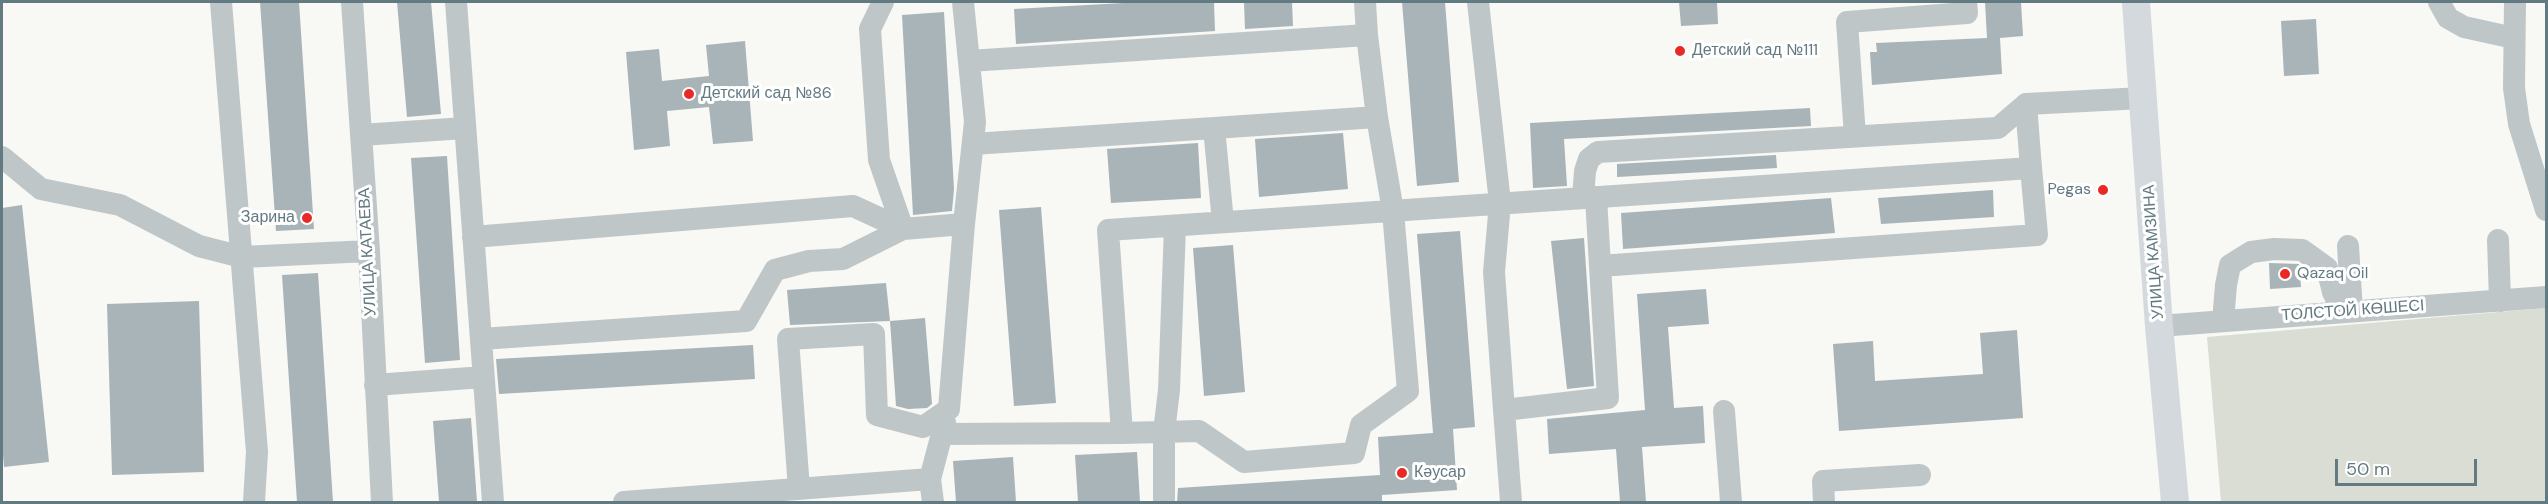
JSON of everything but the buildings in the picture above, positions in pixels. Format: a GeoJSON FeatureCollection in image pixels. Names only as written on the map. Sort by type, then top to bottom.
{"type":"FeatureCollection","features":[{"type":"Feature","properties":{"kind":"main road","name":"УЛИЦА КАМЗИНА"},"geometry":{"type":"LineString","coordinates":[[2136,2],[2159,326],[2175,502]]}},
{"type":"Feature","properties":{"kind":"street"},"geometry":{"type":"LineString","coordinates":[[221,2],[257,452],[254,502]]}},
{"type":"Feature","properties":{"kind":"street","name":"УЛИЦА КАТАЕВА"},"geometry":{"type":"LineString","coordinates":[[352,2],[369,251],[382,502]]}},
{"type":"Feature","properties":{"kind":"street"},"geometry":{"type":"LineString","coordinates":[[456,2],[493,502]]}},
{"type":"Feature","properties":{"kind":"street"},"geometry":{"type":"LineString","coordinates":[[883,2],[870,29],[879,160],[903,229]]}},
{"type":"Feature","properties":{"kind":"street"},"geometry":{"type":"LineString","coordinates":[[933,502],[930,479],[949,409],[975,122],[963,2]]}},
{"type":"Feature","properties":{"kind":"street"},"geometry":{"type":"LineString","coordinates":[[942,434],[1122,434],[1199,431],[1244,462],[1354,453],[1361,426],[1408,391],[1393,211],[1377,117],[1365,2]]}},
{"type":"Feature","properties":{"kind":"street"},"geometry":{"type":"LineString","coordinates":[[1478,2],[1500,202],[1494,272],[1511,502]]}},
{"type":"Feature","properties":{"kind":"street"},"geometry":{"type":"LineString","coordinates":[[1855,136],[1846,12],[1967,13],[1966,2]]}},
{"type":"Feature","properties":{"kind":"street"},"geometry":{"type":"LineString","coordinates":[[2439,2],[2448,18],[2463,27],[2514,38]]}},
{"type":"Feature","properties":{"kind":"street"},"geometry":{"type":"LineString","coordinates":[[2515,2],[2514,88],[2519,123],[2547,210]]}},
{"type":"Feature","properties":{"kind":"street"},"geometry":{"type":"LineString","coordinates":[[969,61],[1367,35]]}},
{"type":"Feature","properties":{"kind":"street"},"geometry":{"type":"LineString","coordinates":[[1504,410],[1608,398],[1600,266],[1585,171],[1589,159],[1598,152],[1998,128],[2026,104],[2142,98]]}},
{"type":"Feature","properties":{"kind":"street"},"geometry":{"type":"LineString","coordinates":[[1600,266],[2037,235],[2026,104]]}},
{"type":"Feature","properties":{"kind":"street"},"geometry":{"type":"LineString","coordinates":[[973,144],[1377,117]]}},
{"type":"Feature","properties":{"kind":"street"},"geometry":{"type":"LineString","coordinates":[[361,135],[465,128]]}},
{"type":"Feature","properties":{"kind":"street"},"geometry":{"type":"LineString","coordinates":[[1214,128],[1224,222]]}},
{"type":"Feature","properties":{"kind":"street"},"geometry":{"type":"LineString","coordinates":[[2,157],[41,189],[120,205],[199,246],[242,257],[369,251]]}},
{"type":"Feature","properties":{"kind":"street"},"geometry":{"type":"LineString","coordinates":[[1122,434],[1108,230],[2031,168]]}},
{"type":"Feature","properties":{"kind":"street"},"geometry":{"type":"LineString","coordinates":[[473,237],[853,206],[903,229]]}},
{"type":"Feature","properties":{"kind":"street"},"geometry":{"type":"LineString","coordinates":[[481,339],[746,321],[775,270],[809,261],[843,259],[903,229],[964,225]]}},
{"type":"Feature","properties":{"kind":"street"},"geometry":{"type":"LineString","coordinates":[[1164,502],[1164,432],[1169,390],[1175,226]]}},
{"type":"Feature","properties":{"kind":"street"},"geometry":{"type":"LineString","coordinates":[[2499,240],[2500,301]]}},
{"type":"Feature","properties":{"kind":"street"},"geometry":{"type":"LineString","coordinates":[[2347,312],[2348,246]]}},
{"type":"Feature","properties":{"kind":"street"},"geometry":{"type":"LineString","coordinates":[[2223,321],[2230,265],[2251,252],[2274,249],[2302,250],[2327,268],[2333,292],[2347,312]]}},
{"type":"Feature","properties":{"kind":"street","name":"ТОЛСТОЙ КӨШЕСІ"},"geometry":{"type":"LineString","coordinates":[[2159,326],[2547,297]]}},
{"type":"Feature","properties":{"kind":"street"},"geometry":{"type":"LineString","coordinates":[[799,489],[788,339],[874,334],[877,415],[923,427],[949,409]]}},
{"type":"Feature","properties":{"kind":"street"},"geometry":{"type":"LineString","coordinates":[[375,385],[483,377]]}},
{"type":"Feature","properties":{"kind":"street"},"geometry":{"type":"LineString","coordinates":[[1724,411],[1731,502]]}},
{"type":"Feature","properties":{"kind":"street"},"geometry":{"type":"LineString","coordinates":[[1824,502],[1823,481],[1920,475]]}},
{"type":"Feature","properties":{"kind":"street"},"geometry":{"type":"LineString","coordinates":[[624,502],[930,479]]}},
{"type":"Feature","properties":{"kind":"shaded area"},"geometry":{"type":"Polygon","coordinates":[[[2546,308],[2546,502],[2221,502],[2207,337],[2546,308]]]}},
{"type":"Feature","properties":{"kind":"place","name":"Детский сад №111"},"geometry":{"type":"Point","coordinates":[1680,51]}},
{"type":"Feature","properties":{"kind":"place","name":"Детский сад №86"},"geometry":{"type":"Point","coordinates":[689,94]}},
{"type":"Feature","properties":{"kind":"place","name":"Pegas"},"geometry":{"type":"Point","coordinates":[2103,190]}},
{"type":"Feature","properties":{"kind":"place","name":"Зарина"},"geometry":{"type":"Point","coordinates":[307,218]}},
{"type":"Feature","properties":{"kind":"place","name":"Qazaq Oil"},"geometry":{"type":"Point","coordinates":[2285,274]}},
{"type":"Feature","properties":{"kind":"place","name":"Кәусар"},"geometry":{"type":"Point","coordinates":[1402,473]}}]}
